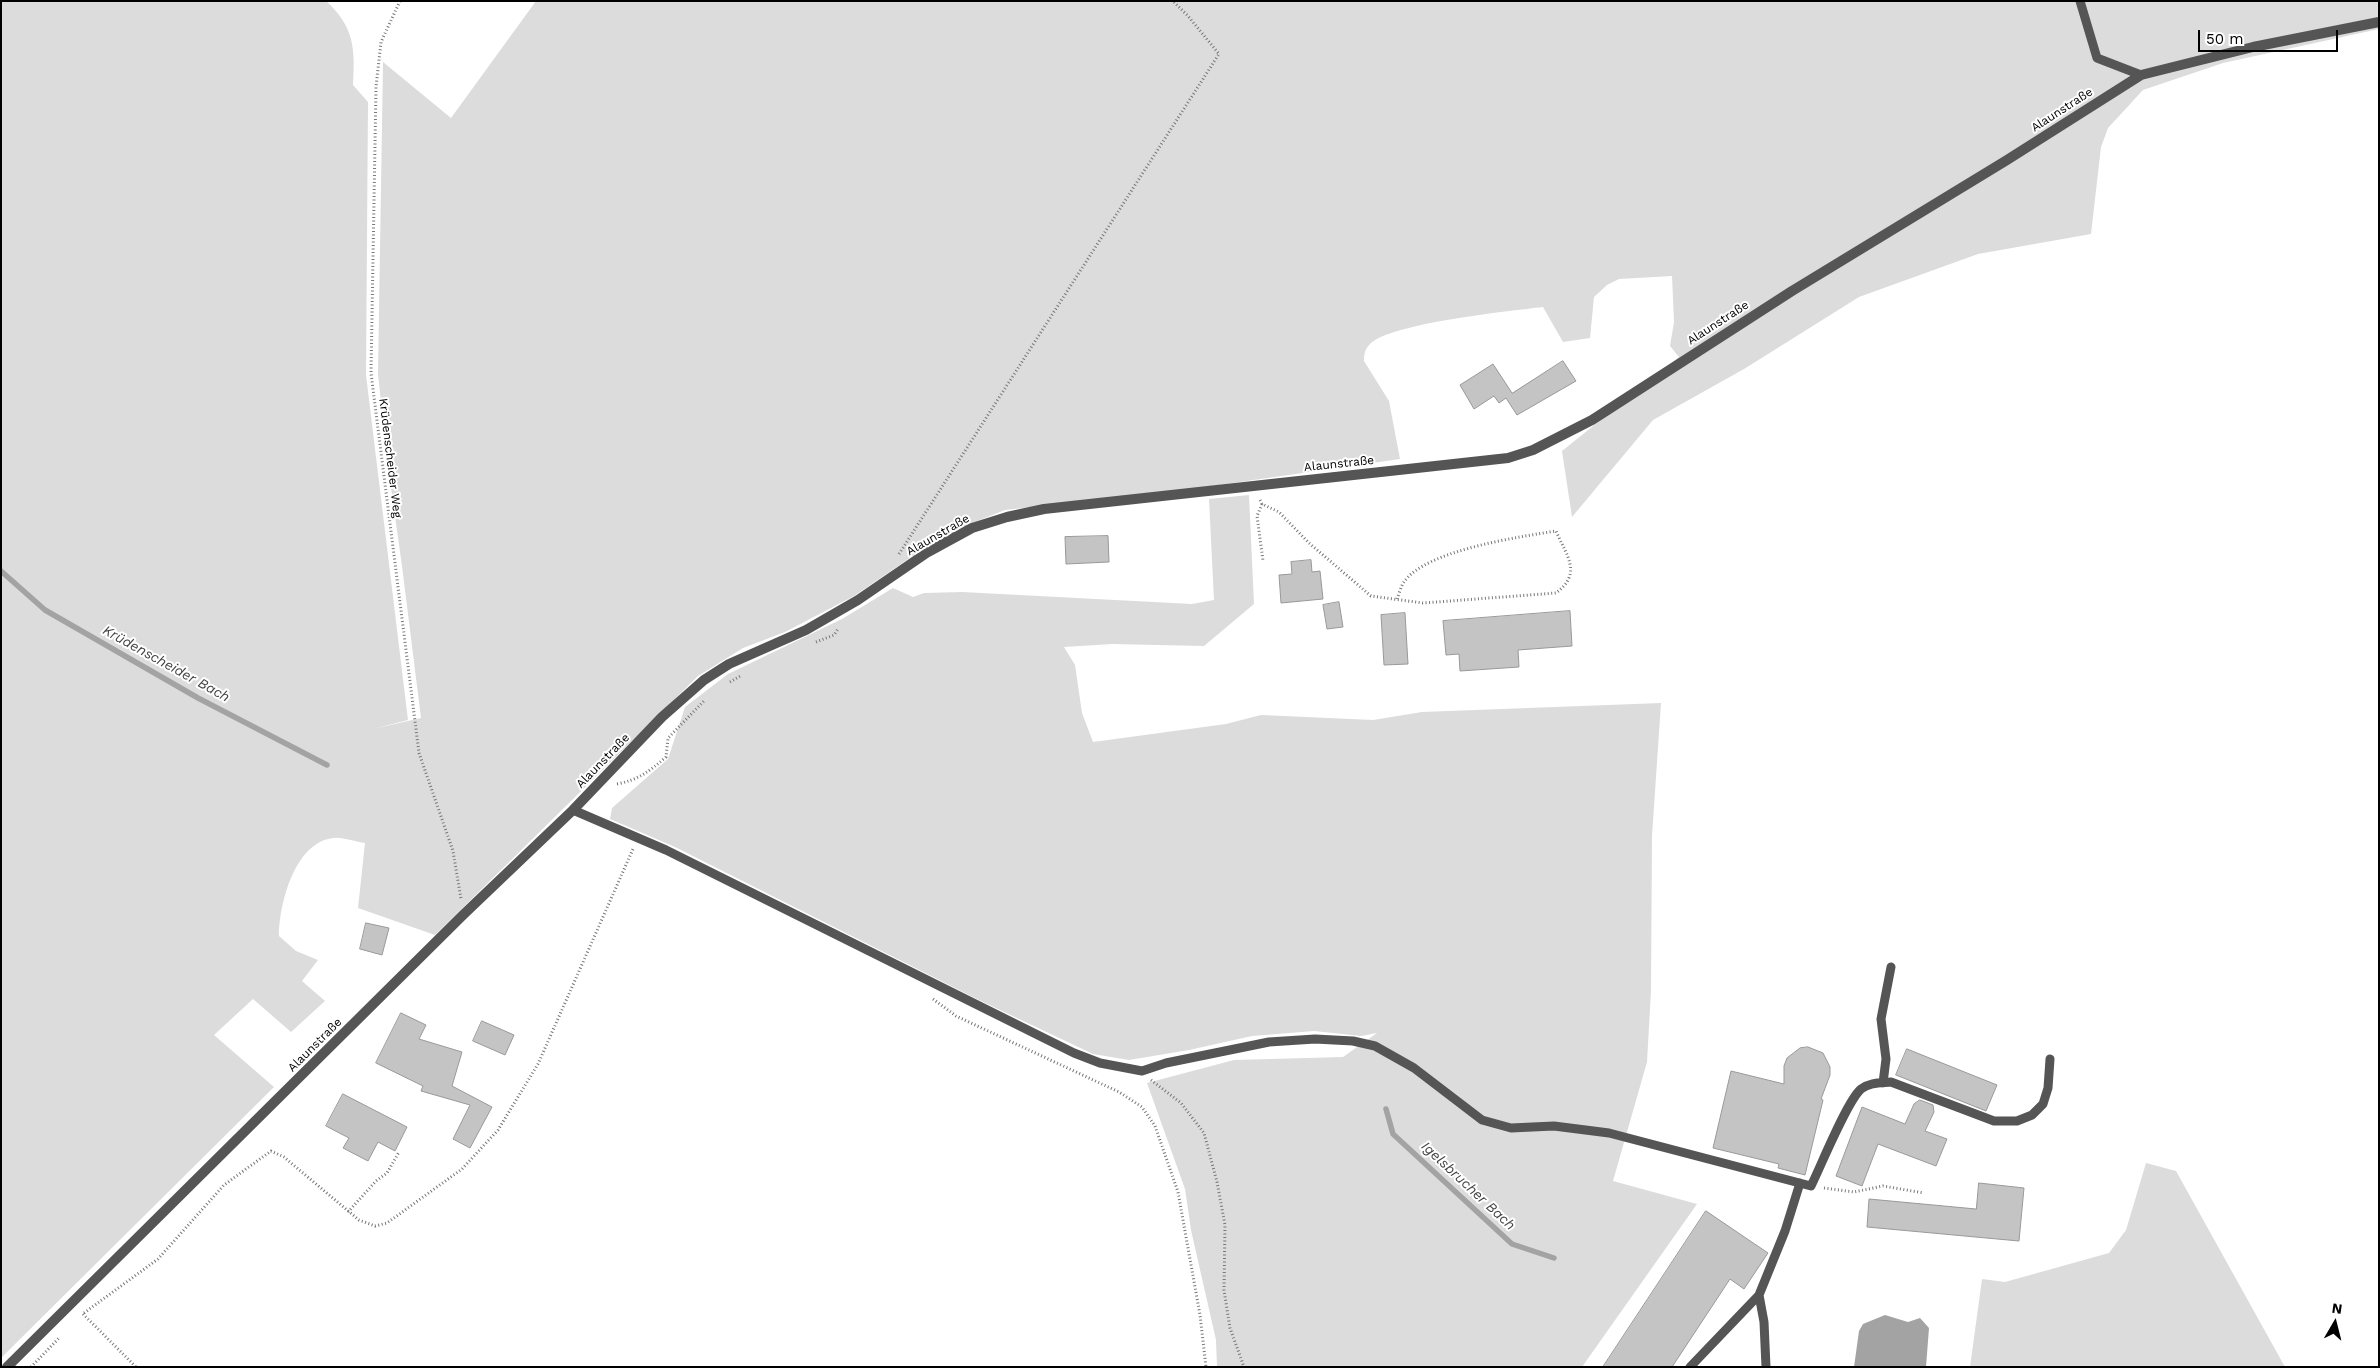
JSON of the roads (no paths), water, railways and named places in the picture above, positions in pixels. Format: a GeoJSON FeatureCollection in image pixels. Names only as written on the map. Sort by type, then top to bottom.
{"type":"FeatureCollection","features":[{"type":"Feature","properties":{"kind":"street","name":"Alaunstraße"},"geometry":{"type":"LineString","coordinates":[[7,1367],[464,914],[573,810],[662,716],[704,680],[729,664],[806,630],[888,580],[928,552],[972,528],[1007,517],[1044,509],[1508,458],[1533,450],[1592,420],[1792,291],[2007,160],[2141,75],[2244,49],[2379,22]]}},
{"type":"Feature","properties":{"kind":"lane"},"geometry":{"type":"LineString","coordinates":[[2080,1],[2097,58],[2141,75]]}},
{"type":"Feature","properties":{"kind":"lane"},"geometry":{"type":"LineString","coordinates":[[573,810],[666,850],[1074,1053],[1100,1063],[1142,1071],[1166,1063],[1269,1042],[1315,1039],[1353,1041],[1375,1046],[1414,1068],[1482,1120],[1511,1128],[1554,1126],[1609,1133],[1812,1186],[1852,1102],[1862,1089],[1874,1083],[1891,1082],[1994,1121],[2017,1121],[2032,1115],[2043,1104],[2048,1088],[2050,1058]]}},
{"type":"Feature","properties":{"kind":"lane"},"geometry":{"type":"LineString","coordinates":[[1883,1083],[1886,1059],[1882,1019],[1891,967]]}},
{"type":"Feature","properties":{"kind":"lane"},"geometry":{"type":"LineString","coordinates":[[1690,1367],[1759,1295],[1800,1183]]}},
{"type":"Feature","properties":{"kind":"lane"},"geometry":{"type":"LineString","coordinates":[[1759,1295],[1764,1322],[1766,1367]]}},
{"type":"Feature","properties":{"kind":"waterway","name":"Krüdenscheider Bach"},"geometry":{"type":"LineString","coordinates":[[1,571],[45,610],[198,698],[327,765]]}},
{"type":"Feature","properties":{"kind":"waterway","name":"Igelsbrucher Bach"},"geometry":{"type":"LineString","coordinates":[[1386,1109],[1393,1134],[1512,1244],[1554,1258]]}}]}
